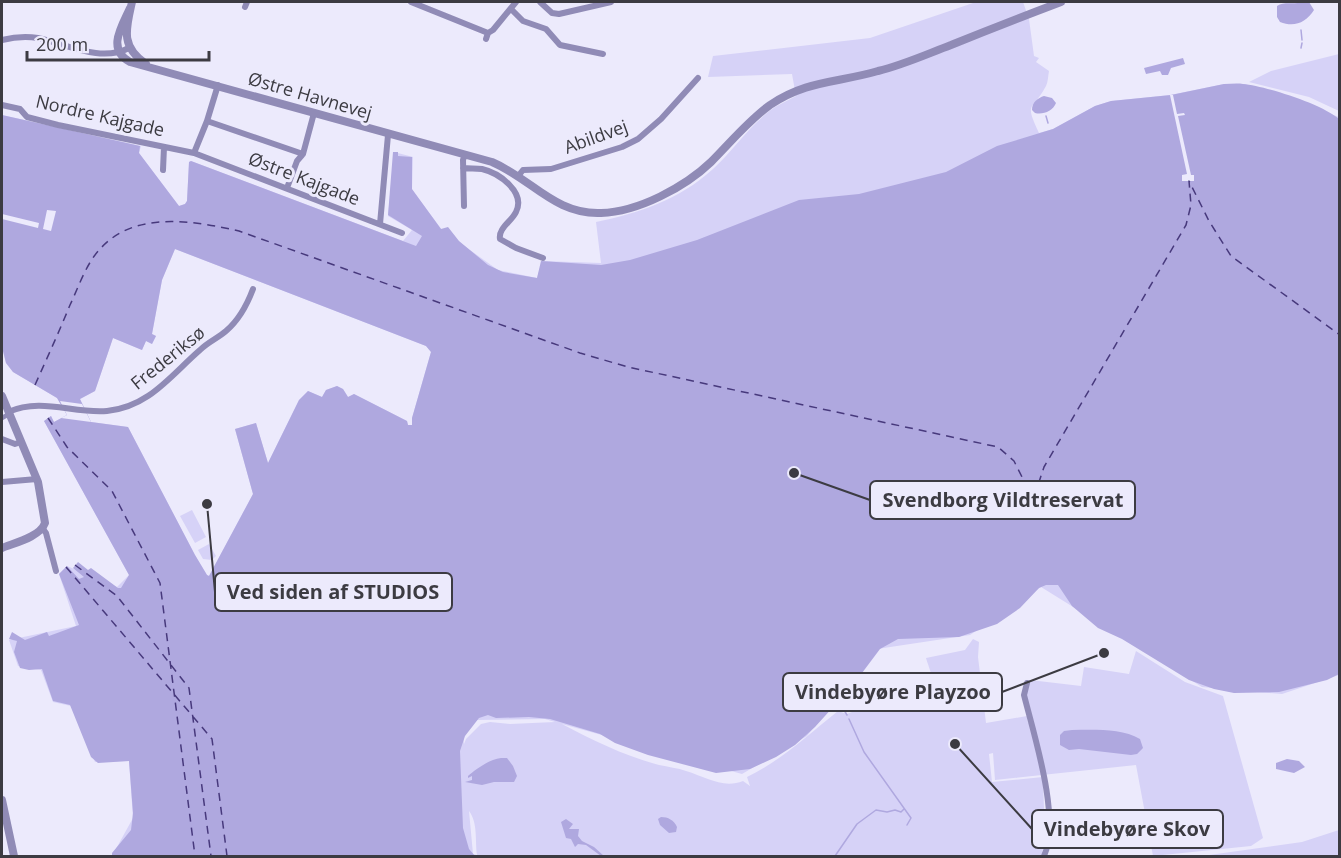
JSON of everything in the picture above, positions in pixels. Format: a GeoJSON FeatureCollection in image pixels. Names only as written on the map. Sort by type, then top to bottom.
{"type":"FeatureCollection","features":[{"type":"Feature","properties":{"kind":"street"},"geometry":{"type":"LineString","coordinates":[[411,2],[487,36],[516,2]]}},
{"type":"Feature","properties":{"kind":"street"},"geometry":{"type":"LineString","coordinates":[[540,2],[552,13],[559,14],[611,2]]}},
{"type":"Feature","properties":{"kind":"street","name":"Østre Havnevej"},"geometry":{"type":"LineString","coordinates":[[119,53],[130,62],[147,69],[218,85],[388,135],[492,162],[519,175],[552,201],[576,211],[601,213],[633,207],[668,193],[685,183],[709,165],[758,114],[789,94],[807,86],[878,72],[1061,2]]}},
{"type":"Feature","properties":{"kind":"street"},"geometry":{"type":"LineString","coordinates":[[2,40],[13,37],[32,37],[80,51],[119,53],[129,48],[127,34],[131,5]]}},
{"type":"Feature","properties":{"kind":"street"},"geometry":{"type":"LineString","coordinates":[[119,53],[117,38],[131,5]]}},
{"type":"Feature","properties":{"kind":"street"},"geometry":{"type":"LineString","coordinates":[[511,9],[523,21],[546,29],[560,45],[603,54]]}},
{"type":"Feature","properties":{"kind":"street","name":"Østre Havnevej"},"geometry":{"type":"LineString","coordinates":[[129,48],[147,69]]}},
{"type":"Feature","properties":{"kind":"street","name":"Abildvej"},"geometry":{"type":"LineString","coordinates":[[519,175],[525,169],[549,169],[622,147],[638,139],[661,119],[698,78]]}},
{"type":"Feature","properties":{"kind":"street"},"geometry":{"type":"LineString","coordinates":[[194,153],[218,85]]}},
{"type":"Feature","properties":{"kind":"street","name":"Nordre Kajgade"},"geometry":{"type":"LineString","coordinates":[[2,105],[20,109],[27,117],[58,125],[194,153]]}},
{"type":"Feature","properties":{"kind":"street"},"geometry":{"type":"LineString","coordinates":[[287,188],[297,161],[303,154],[314,114]]}},
{"type":"Feature","properties":{"kind":"street"},"geometry":{"type":"LineString","coordinates":[[207,121],[303,154]]}},
{"type":"Feature","properties":{"kind":"street"},"geometry":{"type":"LineString","coordinates":[[380,224],[388,135]]}},
{"type":"Feature","properties":{"kind":"street"},"geometry":{"type":"LineString","coordinates":[[163,170],[164,147]]}},
{"type":"Feature","properties":{"kind":"street","name":"Østre Kajgade"},"geometry":{"type":"LineString","coordinates":[[194,153],[402,233]]}},
{"type":"Feature","properties":{"kind":"street"},"geometry":{"type":"LineString","coordinates":[[464,206],[465,154]]}},
{"type":"Feature","properties":{"kind":"street"},"geometry":{"type":"LineString","coordinates":[[463,168],[483,169],[510,185],[516,192],[518,208],[501,231],[500,239],[543,258]]}},
{"type":"Feature","properties":{"kind":"street","name":"Frederiksø"},"geometry":{"type":"LineString","coordinates":[[9,413],[34,405],[99,412],[119,410],[150,396],[201,348],[230,327],[247,306],[254,289]]}},
{"type":"Feature","properties":{"kind":"street"},"geometry":{"type":"LineString","coordinates":[[2,396],[37,478],[45,521],[43,529],[56,570]]}},
{"type":"Feature","properties":{"kind":"street"},"geometry":{"type":"LineString","coordinates":[[2,418],[9,413]]}},
{"type":"Feature","properties":{"kind":"street"},"geometry":{"type":"LineString","coordinates":[[2,439],[15,444],[21,442]]}},
{"type":"Feature","properties":{"kind":"street"},"geometry":{"type":"LineString","coordinates":[[2,482],[37,478]]}},
{"type":"Feature","properties":{"kind":"street"},"geometry":{"type":"LineString","coordinates":[[2,548],[43,529]]}},
{"type":"Feature","properties":{"kind":"street"},"geometry":{"type":"LineString","coordinates":[[1027,683],[1024,695],[1043,771],[1050,829],[1048,848],[1044,856]]}},
{"type":"Feature","properties":{"kind":"street"},"geometry":{"type":"LineString","coordinates":[[2,800],[6,832],[14,856]]}},
{"type":"Feature","properties":{"kind":"shaded area"},"geometry":{"type":"Polygon","coordinates":[[[976,2],[1023,2],[1029,19],[1034,56],[1039,58],[1036,62],[1049,71],[1046,86],[1031,111],[1039,133],[1053,129],[1095,106],[1111,101],[1170,95],[1224,84],[1244,84],[1339,117],[1339,675],[1282,694],[1202,687],[1041,587],[970,635],[877,649],[807,736],[742,774],[562,724],[609,747],[646,761],[721,783],[743,781],[750,786],[747,777],[783,755],[805,738],[838,711],[847,714],[852,712],[875,681],[892,672],[901,674],[905,682],[902,691],[908,697],[918,701],[930,701],[934,685],[926,658],[965,650],[973,639],[979,642],[978,657],[986,723],[1027,716],[1028,723],[1034,723],[1026,695],[1030,680],[1081,686],[1084,667],[1129,674],[1136,651],[1185,682],[1223,696],[1263,838],[1251,846],[1153,856],[1136,765],[995,780],[993,753],[989,754],[992,782],[1043,777],[1045,842],[1041,856],[112,856],[133,818],[129,761],[95,762],[71,706],[53,702],[41,670],[18,666],[9,640],[76,626],[59,574],[67,566],[117,587],[129,575],[44,421],[51,416],[54,422],[67,415],[57,398],[13,372],[6,363],[2,347],[2,115],[141,146],[139,153],[179,206],[187,201],[189,162],[191,161],[403,241],[412,230],[388,216],[394,152],[413,157],[412,190],[442,230],[498,270],[537,278],[542,261],[601,263],[596,222],[658,204],[686,189],[713,169],[766,113],[796,96],[792,74],[708,77],[713,56],[870,38],[976,2]],[[175,249],[162,280],[152,334],[156,336],[152,344],[146,341],[142,350],[113,338],[95,391],[80,399],[91,422],[128,427],[195,555],[209,576],[253,494],[235,429],[256,423],[268,463],[299,400],[308,391],[322,397],[326,390],[337,386],[343,389],[348,397],[354,394],[407,421],[408,425],[412,425],[431,352],[426,346],[175,249]],[[545,719],[477,720],[463,735],[464,744],[481,724],[555,722],[545,719]],[[469,811],[473,854],[477,855],[476,832],[469,811]]]}},
{"type":"Feature","properties":{"kind":"shaded area"},"geometry":{"type":"Polygon","coordinates":[[[1309,2],[1314,10],[1307,18],[1295,24],[1280,22],[1277,17],[1277,6],[1309,2]]]}},
{"type":"Feature","properties":{"kind":"shaded area"},"geometry":{"type":"Polygon","coordinates":[[[1339,54],[1339,111],[1309,97],[1249,82],[1271,71],[1339,54]]]}},
{"type":"Feature","properties":{"kind":"shaded area"},"geometry":{"type":"Polygon","coordinates":[[[1183,58],[1185,64],[1171,68],[1168,75],[1162,75],[1160,71],[1146,74],[1144,68],[1183,58]]]}},
{"type":"Feature","properties":{"kind":"shaded area"},"geometry":{"type":"Polygon","coordinates":[[[1224,84],[1243,84],[1293,97],[1320,107],[1339,119],[1339,674],[1327,680],[1279,692],[1234,693],[1214,689],[1189,680],[1122,639],[1098,628],[1072,606],[1058,585],[1046,585],[1039,588],[1020,608],[997,624],[959,637],[898,639],[880,649],[853,685],[815,727],[795,745],[750,769],[716,773],[648,755],[615,743],[600,734],[550,719],[496,718],[488,715],[479,718],[465,736],[460,751],[463,828],[469,849],[475,856],[112,856],[131,830],[133,813],[129,761],[98,763],[91,757],[70,705],[53,701],[42,669],[20,668],[14,652],[17,641],[9,639],[12,632],[25,640],[47,632],[49,636],[79,625],[59,574],[67,566],[79,579],[84,577],[73,568],[78,562],[88,570],[91,568],[118,588],[121,588],[129,575],[44,421],[51,416],[54,422],[67,415],[57,398],[13,372],[6,363],[2,347],[2,115],[140,146],[139,153],[179,206],[187,201],[189,162],[191,161],[416,246],[422,236],[388,215],[393,152],[398,152],[398,156],[412,157],[412,189],[441,229],[448,227],[459,241],[488,265],[503,272],[537,278],[541,261],[601,265],[630,260],[697,240],[799,200],[859,194],[946,172],[997,146],[1053,129],[1095,106],[1111,101],[1171,95],[1224,84]],[[175,249],[162,280],[152,334],[156,336],[152,344],[146,341],[142,350],[113,338],[95,391],[80,399],[91,422],[128,427],[195,555],[209,576],[253,494],[235,429],[256,423],[268,463],[299,400],[308,391],[322,397],[326,390],[337,386],[343,389],[348,397],[354,394],[407,421],[408,425],[412,425],[431,352],[426,346],[175,249]]]}},
{"type":"Feature","properties":{"kind":"shaded area"},"geometry":{"type":"Polygon","coordinates":[[[1044,96],[1052,98],[1056,103],[1055,106],[1047,112],[1035,113],[1032,110],[1033,105],[1044,96]]]}},
{"type":"Feature","properties":{"kind":"shaded area"},"geometry":{"type":"Polygon","coordinates":[[[192,510],[206,537],[195,543],[180,516],[192,510]]]}},
{"type":"Feature","properties":{"kind":"shaded area"},"geometry":{"type":"Polygon","coordinates":[[[209,544],[216,556],[212,560],[203,559],[198,550],[209,544]]]}},
{"type":"Feature","properties":{"kind":"shaded area"},"geometry":{"type":"Polygon","coordinates":[[[1107,730],[1132,735],[1140,739],[1143,748],[1137,754],[1131,755],[1079,749],[1069,750],[1060,745],[1060,735],[1064,731],[1107,730]]]}},
{"type":"Feature","properties":{"kind":"shaded area"},"geometry":{"type":"Polygon","coordinates":[[[501,758],[507,758],[513,766],[517,776],[514,782],[494,782],[482,785],[465,782],[472,780],[472,776],[468,778],[468,776],[479,767],[501,758]]]}},
{"type":"Feature","properties":{"kind":"shaded area"},"geometry":{"type":"Polygon","coordinates":[[[1287,759],[1299,761],[1305,767],[1294,773],[1276,769],[1276,763],[1287,759]]]}},
{"type":"Feature","properties":{"kind":"shaded area"},"geometry":{"type":"Polygon","coordinates":[[[661,817],[674,822],[677,827],[676,832],[669,833],[660,825],[658,819],[661,817]]]}},
{"type":"Feature","properties":{"kind":"shaded area"},"geometry":{"type":"Polygon","coordinates":[[[566,819],[573,824],[569,829],[579,829],[578,836],[582,841],[594,847],[604,856],[586,845],[578,844],[575,847],[571,839],[566,838],[561,822],[566,819]]]}},
{"type":"Feature","properties":{"kind":"shaded area"},"geometry":{"type":"Polygon","coordinates":[[[1339,830],[1339,856],[1202,856],[1302,842],[1339,830]]]}},
{"type":"Feature","properties":{"kind":"pier"},"geometry":{"type":"Polygon","coordinates":[[[1170,95],[1173,95],[1177,114],[1184,113],[1185,115],[1178,116],[1194,181],[1182,181],[1182,175],[1187,174],[1170,95]]]}},
{"type":"Feature","properties":{"kind":"pier"},"geometry":{"type":"Polygon","coordinates":[[[47,210],[56,211],[51,231],[43,229],[47,210]]]}},
{"type":"Feature","properties":{"kind":"pier"},"geometry":{"type":"Polygon","coordinates":[[[2,214],[39,223],[38,228],[2,219],[2,214]]]}},
{"type":"Feature","properties":{"kind":"pier"},"geometry":{"type":"Polygon","coordinates":[[[60,401],[82,404],[91,422],[61,418],[67,415],[60,401]]]}},
{"type":"Feature","properties":{"kind":"waterway"},"geometry":{"type":"LineString","coordinates":[[1301,30],[1302,40]]}},
{"type":"Feature","properties":{"kind":"waterway"},"geometry":{"type":"LineString","coordinates":[[1301,48],[1302,43]]}},
{"type":"Feature","properties":{"kind":"waterway"},"geometry":{"type":"LineString","coordinates":[[1046,116],[1048,123]]}},
{"type":"Feature","properties":{"kind":"waterway"},"geometry":{"type":"LineString","coordinates":[[838,700],[847,715]]}},
{"type":"Feature","properties":{"kind":"waterway"},"geometry":{"type":"LineString","coordinates":[[849,719],[864,752],[911,818],[907,825]]}},
{"type":"Feature","properties":{"kind":"waterway"},"geometry":{"type":"LineString","coordinates":[[835,856],[857,824],[876,810],[901,812],[904,809]]}},
{"type":"Feature","properties":{"kind":"ferry route"},"geometry":{"type":"LineString","coordinates":[[35,385],[83,276],[100,249],[114,237],[130,228],[166,222],[203,224],[239,231],[580,353],[628,367],[998,447],[1014,461],[1024,481],[1033,517],[1036,491],[1044,467],[1186,225],[1191,205],[1189,181],[1209,221],[1231,256],[1340,335]]}},
{"type":"Feature","properties":{"kind":"ferry route"},"geometry":{"type":"LineString","coordinates":[[48,418],[67,447],[112,491],[160,583],[195,856]]}},
{"type":"Feature","properties":{"kind":"ferry route"},"geometry":{"type":"LineString","coordinates":[[75,565],[117,596],[189,688],[211,856]]}},
{"type":"Feature","properties":{"kind":"ferry route"},"geometry":{"type":"LineString","coordinates":[[66,567],[212,739],[227,856]]}},
{"type":"Feature","properties":{"kind":"place","name":"Svendborg Vildtreservat"},"geometry":{"type":"Point","coordinates":[794,473]}},
{"type":"Feature","properties":{"kind":"place","name":"Ved siden af STUDIOS"},"geometry":{"type":"Point","coordinates":[207,504]}},
{"type":"Feature","properties":{"kind":"place","name":"Vindebyøre Playzoo"},"geometry":{"type":"Point","coordinates":[1104,653]}},
{"type":"Feature","properties":{"kind":"place","name":"Vindebyøre Skov"},"geometry":{"type":"Point","coordinates":[955,744]}}]}
